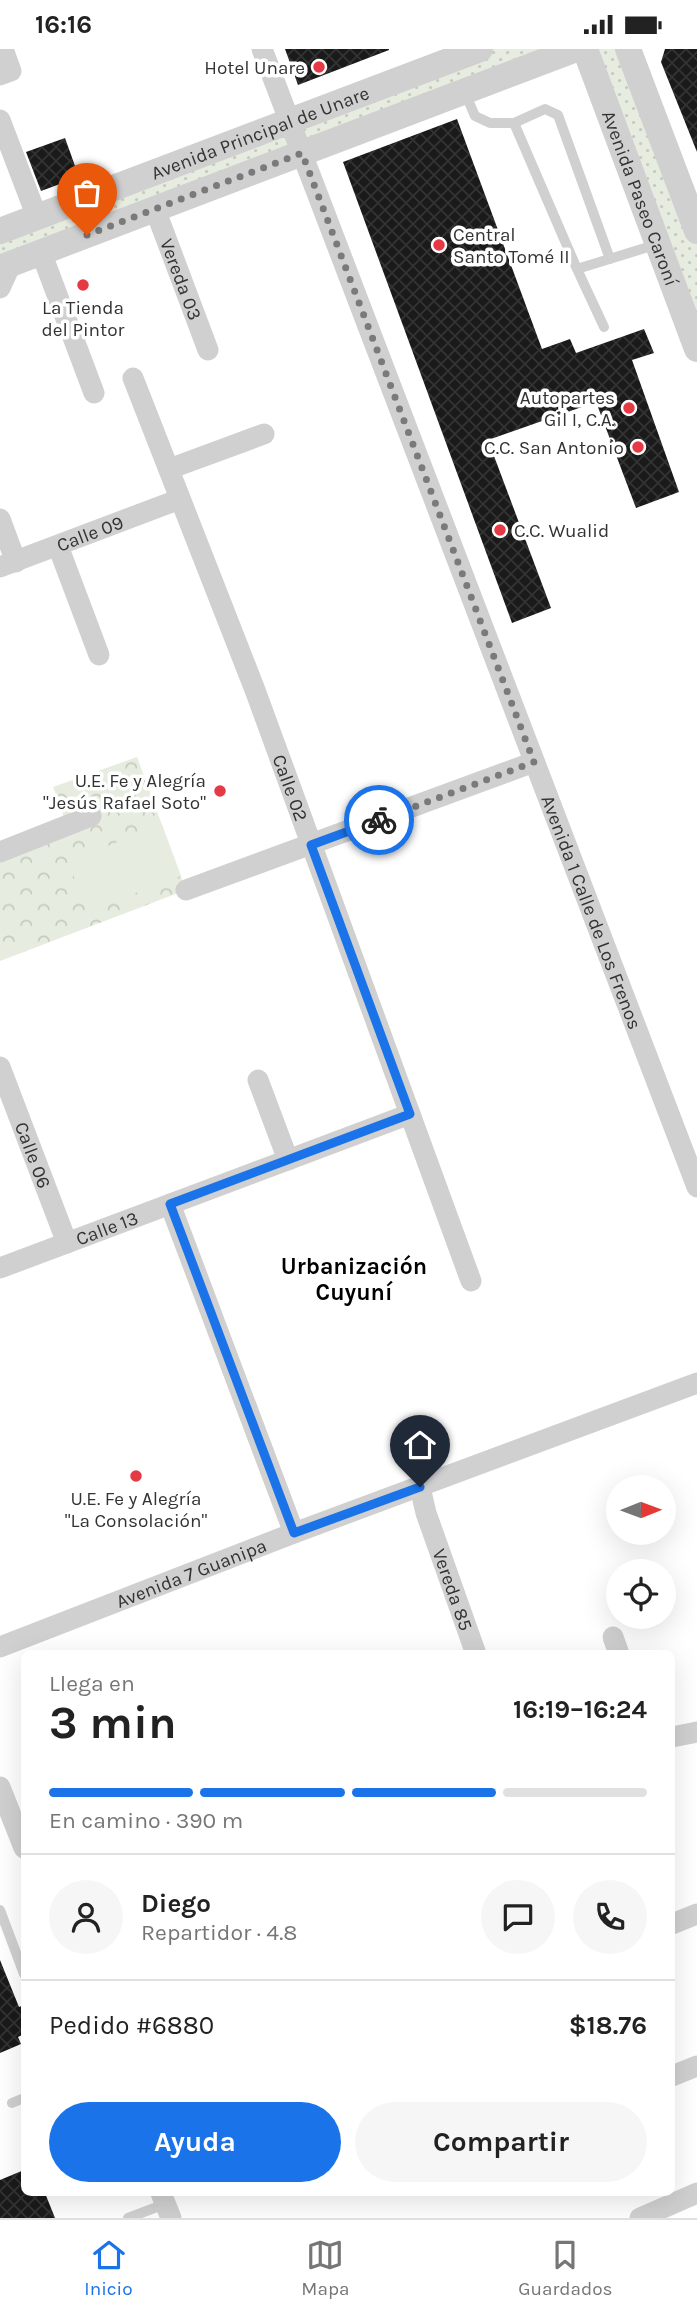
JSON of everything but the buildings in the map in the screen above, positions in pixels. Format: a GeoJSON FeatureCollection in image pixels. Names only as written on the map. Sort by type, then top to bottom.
{"type":"FeatureCollection","features":[{"type":"Feature","properties":{"kind":"street"},"geometry":{"type":"LineString","coordinates":[[3,49],[6,73]]}},
{"type":"Feature","properties":{"kind":"street","name":"Avenida 1 Calle de Los Frenos"},"geometry":{"type":"LineString","coordinates":[[262,49],[697,1187]]}},
{"type":"Feature","properties":{"kind":"street","name":"Avenida Principal de Unare"},"geometry":{"type":"LineString","coordinates":[[0,231],[480,49]]}},
{"type":"Feature","properties":{"kind":"street","name":"Avenida Principal de Unare"},"geometry":{"type":"LineString","coordinates":[[0,288],[6,266],[576,49]]}},
{"type":"Feature","properties":{"kind":"street","name":"Avenida Paseo Caroní"},"geometry":{"type":"LineString","coordinates":[[585,49],[697,349]]}},
{"type":"Feature","properties":{"kind":"street"},"geometry":{"type":"LineString","coordinates":[[628,49],[697,231]]}},
{"type":"Feature","properties":{"kind":"street"},"geometry":{"type":"LineString","coordinates":[[0,120],[37,217]]}},
{"type":"Feature","properties":{"kind":"street","name":"Vereda 03"},"geometry":{"type":"LineString","coordinates":[[155,209],[208,350]]}},
{"type":"Feature","properties":{"kind":"street"},"geometry":{"type":"LineString","coordinates":[[41,252],[94,393]]}},
{"type":"Feature","properties":{"kind":"street","name":"Calle 02"},"geometry":{"type":"LineString","coordinates":[[133,378],[255,690],[471,1281]]}},
{"type":"Feature","properties":{"kind":"street"},"geometry":{"type":"LineString","coordinates":[[169,469],[264,434]]}},
{"type":"Feature","properties":{"kind":"street","name":"Calle 09"},"geometry":{"type":"LineString","coordinates":[[8,565],[180,499]]}},
{"type":"Feature","properties":{"kind":"street"},"geometry":{"type":"LineString","coordinates":[[0,519],[8,565]]}},
{"type":"Feature","properties":{"kind":"street"},"geometry":{"type":"LineString","coordinates":[[58,545],[99,655]]}},
{"type":"Feature","properties":{"kind":"street"},"geometry":{"type":"LineString","coordinates":[[186,890],[534,762]]}},
{"type":"Feature","properties":{"kind":"street"},"geometry":{"type":"LineString","coordinates":[[0,852],[91,816]]}},
{"type":"Feature","properties":{"kind":"street","name":"Calle 06"},"geometry":{"type":"LineString","coordinates":[[0,1067],[67,1243]]}},
{"type":"Feature","properties":{"kind":"street"},"geometry":{"type":"LineString","coordinates":[[258,1080],[288,1160]]}},
{"type":"Feature","properties":{"kind":"street","name":"Calle 13"},"geometry":{"type":"LineString","coordinates":[[0,1268],[410,1114]]}},
{"type":"Feature","properties":{"kind":"street"},"geometry":{"type":"LineString","coordinates":[[170,1204],[294,1533]]}},
{"type":"Feature","properties":{"kind":"street","name":"Avenida 7 Guanipa"},"geometry":{"type":"LineString","coordinates":[[0,1647],[294,1533],[697,1383]]}},
{"type":"Feature","properties":{"kind":"street","name":"Vereda 85"},"geometry":{"type":"LineString","coordinates":[[420,1487],[426,1513],[476,1650]]}},
{"type":"Feature","properties":{"kind":"street"},"geometry":{"type":"LineString","coordinates":[[675,1736],[697,1732]]}},
{"type":"Feature","properties":{"kind":"street"},"geometry":{"type":"LineString","coordinates":[[0,1787],[21,1840]]}},
{"type":"Feature","properties":{"kind":"street"},"geometry":{"type":"LineString","coordinates":[[675,1923],[697,1914]]}},
{"type":"Feature","properties":{"kind":"street"},"geometry":{"type":"LineString","coordinates":[[675,2075],[697,2066]]}},
{"type":"Feature","properties":{"kind":"street"},"geometry":{"type":"LineString","coordinates":[[640,2218],[697,2193]]}},
{"type":"Feature","properties":{"kind":"lane"},"geometry":{"type":"LineString","coordinates":[[464,92],[475,116],[490,123],[514,123],[545,109],[558,115],[610,259]]}},
{"type":"Feature","properties":{"kind":"lane"},"geometry":{"type":"LineString","coordinates":[[514,123],[604,327]]}},
{"type":"Feature","properties":{"kind":"lane"},"geometry":{"type":"LineString","coordinates":[[578,269],[658,244]]}},
{"type":"Feature","properties":{"kind":"lane"},"geometry":{"type":"LineString","coordinates":[[0,1910],[21,1966]]}},
{"type":"Feature","properties":{"kind":"lane"},"geometry":{"type":"LineString","coordinates":[[12,2103],[21,2099]]}},
{"type":"Feature","properties":{"kind":"lane"},"geometry":{"type":"LineString","coordinates":[[128,2218],[166,2205]]}},
{"type":"Feature","properties":{"kind":"green space"},"geometry":{"type":"Polygon","coordinates":[[[480,49],[576,49],[11,263],[0,288],[0,231],[480,49]]]}},
{"type":"Feature","properties":{"kind":"green space"},"geometry":{"type":"Polygon","coordinates":[[[585,49],[628,49],[697,231],[697,349],[585,49]]]}},
{"type":"Feature","properties":{"kind":"green space"},"geometry":{"type":"Polygon","coordinates":[[[137,757],[186,890],[0,961],[0,852],[67,826],[53,787],[137,757]]]}},
{"type":"Feature","properties":{"kind":"green space"},"geometry":{"type":"Polygon","coordinates":[[[162,825],[181,876],[87,911],[68,861],[162,825]]]}},
{"type":"Feature","properties":{"kind":"way so far"},"geometry":{"type":"LineString","coordinates":[[87,235],[302,153],[534,762],[379,820]]}},
{"type":"Feature","properties":{"kind":"place","name":"Hotel Unare"},"geometry":{"type":"Point","coordinates":[319,67]}},
{"type":"Feature","properties":{"kind":"place","name":"Central Santo Tomé II"},"geometry":{"type":"Point","coordinates":[439,245]}},
{"type":"Feature","properties":{"kind":"place","name":"La Tienda del Pintor"},"geometry":{"type":"Point","coordinates":[83,285]}},
{"type":"Feature","properties":{"kind":"place","name":"Autopartes Gil I, C.A."},"geometry":{"type":"Point","coordinates":[629,408]}},
{"type":"Feature","properties":{"kind":"place","name":"C.C. San Antonio"},"geometry":{"type":"Point","coordinates":[638,447]}},
{"type":"Feature","properties":{"kind":"place","name":"C.C. Wualid"},"geometry":{"type":"Point","coordinates":[500,530]}},
{"type":"Feature","properties":{"kind":"place","name":"U.E. Fe y Alegría \"Jesús Rafael Soto\""},"geometry":{"type":"Point","coordinates":[220,791]}},
{"type":"Feature","properties":{"kind":"place","name":"U.E. Fe y Alegría \"La Consolación\""},"geometry":{"type":"Point","coordinates":[136,1476]}},
{"type":"Feature","properties":{"kind":"district","name":"Urbanización Cuyuní"},"geometry":{"type":"Point","coordinates":[354,1279]}},
{"type":"Feature","properties":{"kind":"route"},"geometry":{"type":"LineString","coordinates":[[379,820],[311,845],[410,1114],[170,1204],[294,1533],[420,1487]]}}]}
